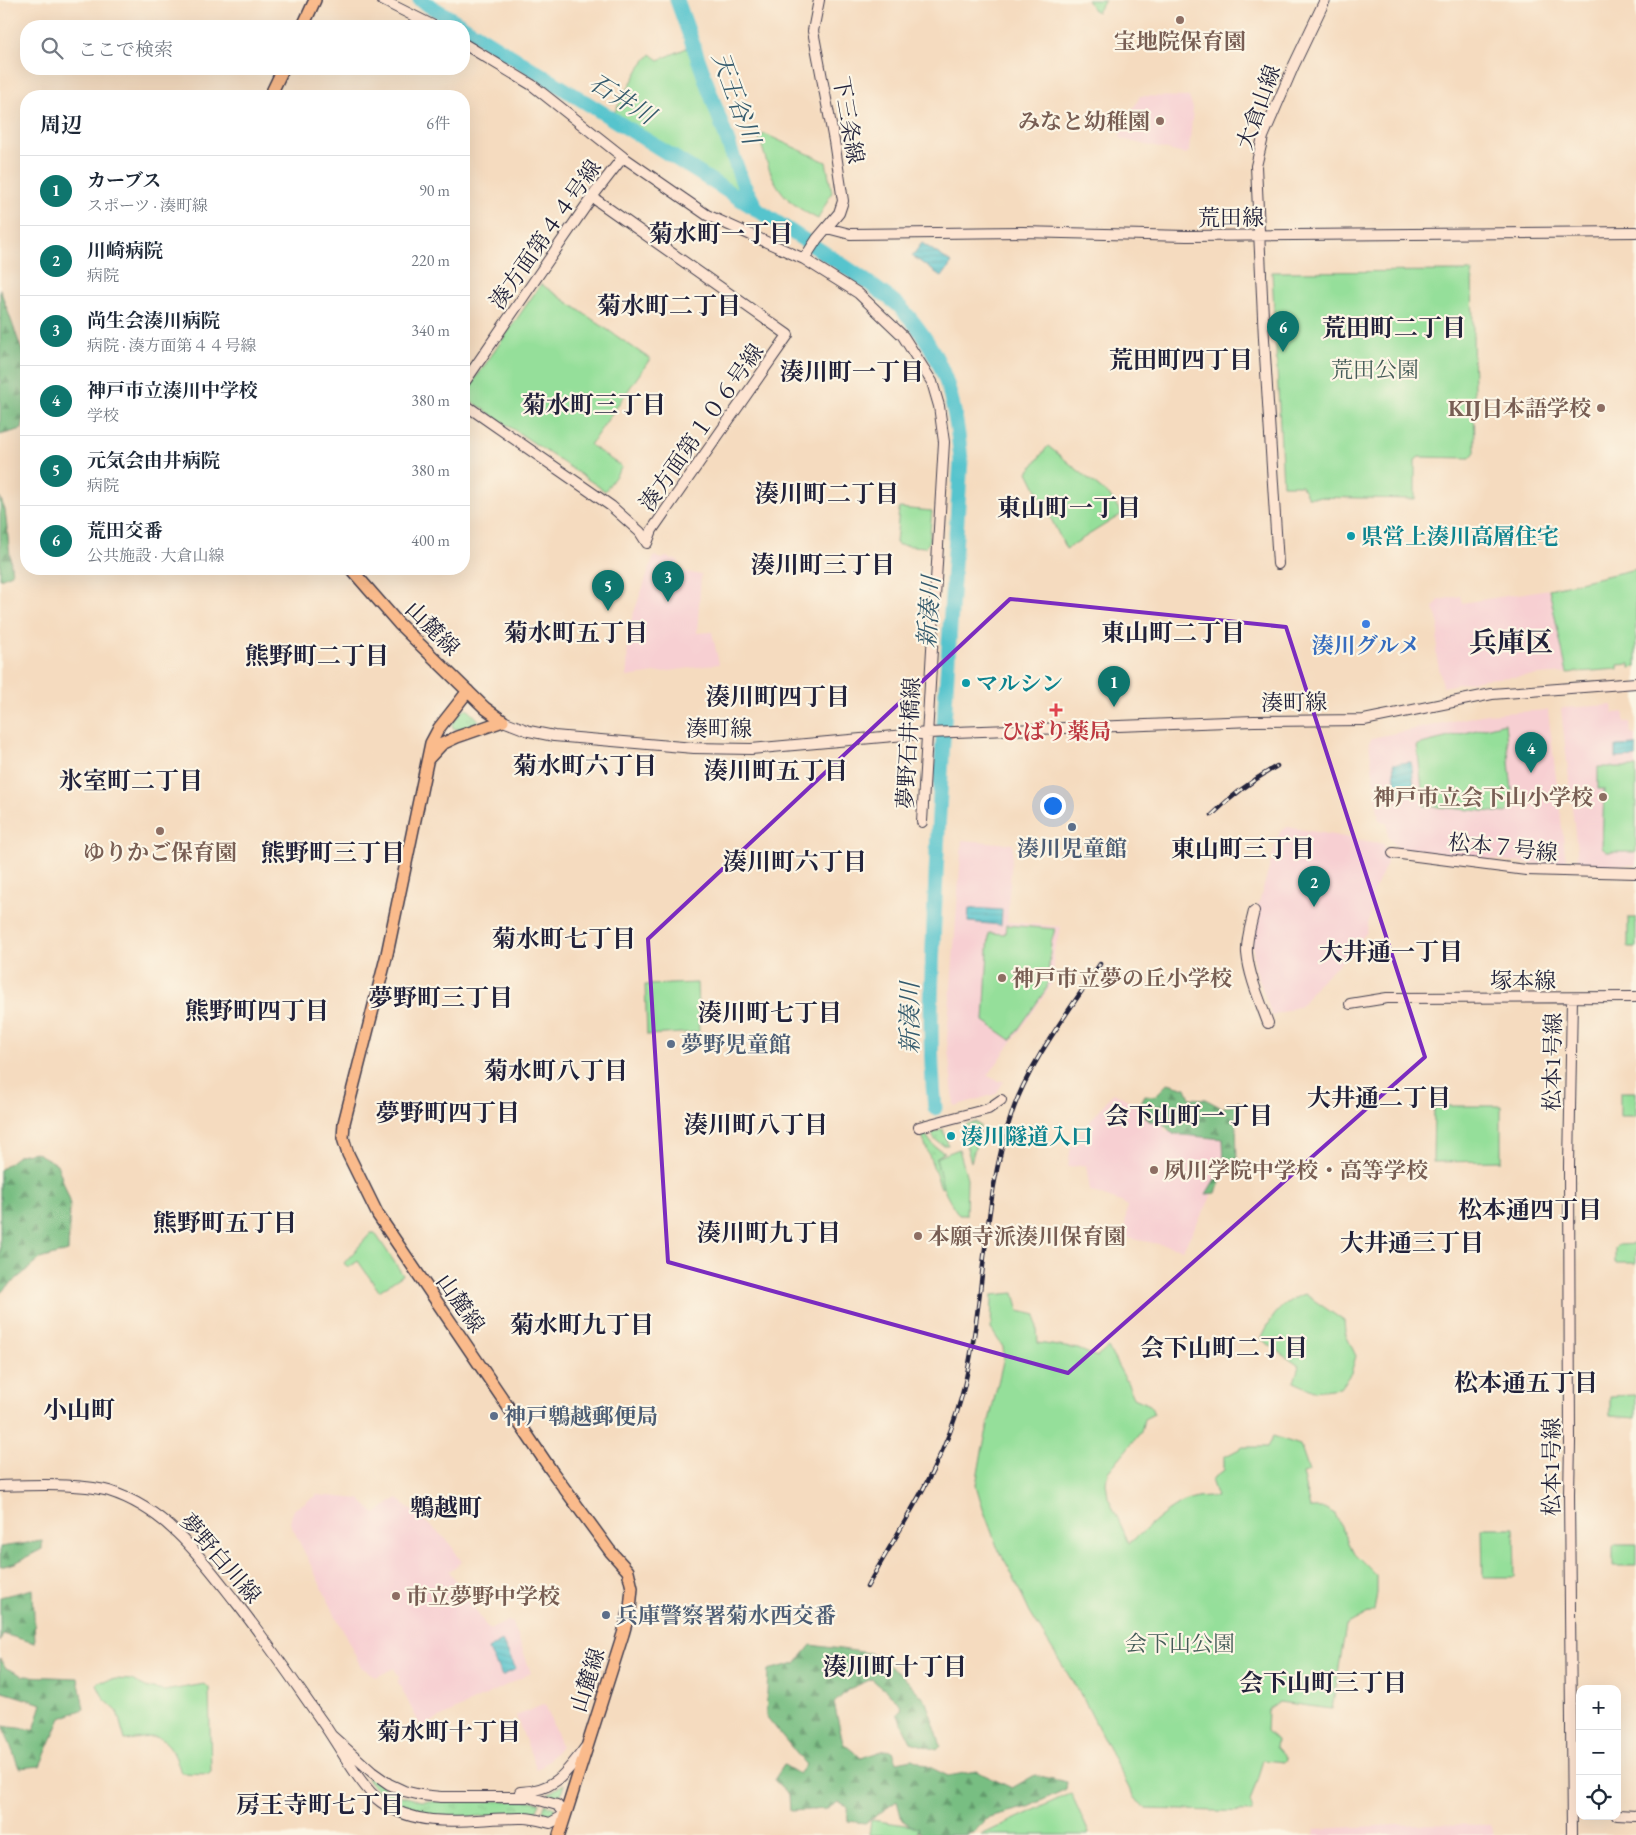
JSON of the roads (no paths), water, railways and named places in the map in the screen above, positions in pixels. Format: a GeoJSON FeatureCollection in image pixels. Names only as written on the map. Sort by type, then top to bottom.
{"type":"FeatureCollection","features":[{"type":"Feature","properties":{"kind":"main road"},"geometry":{"type":"LineString","coordinates":[[306,20],[315,0]]}},
{"type":"Feature","properties":{"kind":"main road"},"geometry":{"type":"LineString","coordinates":[[273,90],[280,75]]}},
{"type":"Feature","properties":{"kind":"main road","name":"山麓線"},"geometry":{"type":"LineString","coordinates":[[356,575],[399,624],[485,708],[503,721]]}},
{"type":"Feature","properties":{"kind":"main road","name":"山麓線"},"geometry":{"type":"LineString","coordinates":[[468,691],[439,728],[431,743],[387,954],[344,1122],[343,1138],[356,1173],[384,1224],[521,1423],[551,1470],[610,1551],[628,1571],[632,1588],[630,1609],[559,1835]]}},
{"type":"Feature","properties":{"kind":"main road"},"geometry":{"type":"LineString","coordinates":[[427,761],[442,744],[503,721]]}},
{"type":"Feature","properties":{"kind":"street"},"geometry":{"type":"LineString","coordinates":[[382,0],[422,20]]}},
{"type":"Feature","properties":{"kind":"street","name":"下三条線"},"geometry":{"type":"LineString","coordinates":[[806,255],[839,213],[843,201],[834,141],[813,31],[819,0]]}},
{"type":"Feature","properties":{"kind":"street","name":"大倉山線"},"geometry":{"type":"LineString","coordinates":[[1278,564],[1264,339],[1256,166],[1263,137],[1325,0]]}},
{"type":"Feature","properties":{"kind":"street","name":"夢野石井橋線"},"geometry":{"type":"LineString","coordinates":[[470,48],[532,85],[623,157],[707,215],[806,255],[858,293],[903,336],[932,382],[939,406],[944,442],[932,733],[922,822]]}},
{"type":"Feature","properties":{"kind":"street","name":"湊方面第４４号線"},"geometry":{"type":"LineString","coordinates":[[470,374],[592,197],[623,157]]}},
{"type":"Feature","properties":{"kind":"street","name":"湊方面第１０６号線"},"geometry":{"type":"LineString","coordinates":[[470,408],[611,506],[640,532],[647,543],[652,530],[788,335],[592,197]]}},
{"type":"Feature","properties":{"kind":"street","name":"荒田線"},"geometry":{"type":"LineString","coordinates":[[827,228],[850,234],[1022,232],[1187,236],[1636,232]]}},
{"type":"Feature","properties":{"kind":"street","name":"湊町線"},"geometry":{"type":"LineString","coordinates":[[503,721],[529,731],[554,736],[694,748],[751,749],[949,732],[1254,721],[1364,720],[1492,694],[1636,684]]}},
{"type":"Feature","properties":{"kind":"street","name":"松本７号線"},"geometry":{"type":"LineString","coordinates":[[1393,852],[1526,870],[1636,873]]}},
{"type":"Feature","properties":{"kind":"street"},"geometry":{"type":"LineString","coordinates":[[1254,911],[1247,953],[1268,1024]]}},
{"type":"Feature","properties":{"kind":"street","name":"塚本線"},"geometry":{"type":"LineString","coordinates":[[1350,1004],[1387,998],[1636,997]]}},
{"type":"Feature","properties":{"kind":"street","name":"松本1号線"},"geometry":{"type":"LineString","coordinates":[[1572,998],[1569,1166],[1569,1494],[1576,1816],[1572,1835]]}},
{"type":"Feature","properties":{"kind":"street"},"geometry":{"type":"LineString","coordinates":[[918,1127],[988,1109],[1001,1100]]}},
{"type":"Feature","properties":{"kind":"street","name":"夢野白川線"},"geometry":{"type":"LineString","coordinates":[[0,1486],[87,1487],[109,1491],[136,1503],[168,1524],[200,1556],[247,1616],[367,1788],[380,1802],[416,1818],[438,1821],[526,1818],[550,1823],[565,1815],[557,1805],[530,1797],[442,1797],[404,1791],[389,1784],[372,1772],[332,1736]]}},
{"type":"Feature","properties":{"kind":"street","name":"夢野白川線"},"geometry":{"type":"LineString","coordinates":[[488,1796],[498,1793],[531,1792],[554,1784],[566,1774],[587,1746]]}},
{"type":"Feature","properties":{"kind":"street"},"geometry":{"type":"LineString","coordinates":[[1621,1816],[1636,1816]]}},
{"type":"Feature","properties":{"kind":"water"},"geometry":{"type":"Polygon","coordinates":[[[922,243],[952,263],[942,277],[912,256],[922,243]]]}},
{"type":"Feature","properties":{"kind":"water"},"geometry":{"type":"Polygon","coordinates":[[[1636,745],[1636,757],[1616,758],[1616,746],[1636,745]]]}},
{"type":"Feature","properties":{"kind":"water"},"geometry":{"type":"Polygon","coordinates":[[[1411,762],[1415,793],[1397,796],[1393,764],[1411,762]]]}},
{"type":"Feature","properties":{"kind":"water"},"geometry":{"type":"Polygon","coordinates":[[[969,908],[1002,910],[1001,925],[968,922],[969,908]]]}},
{"type":"Feature","properties":{"kind":"water"},"geometry":{"type":"Polygon","coordinates":[[[502,1641],[516,1669],[502,1676],[488,1649],[502,1641]]]}},
{"type":"Feature","properties":{"kind":"waterway","name":"石井川"},"geometry":{"type":"LineString","coordinates":[[420,0],[453,20]]}},
{"type":"Feature","properties":{"kind":"waterway","name":"天王谷川"},"geometry":{"type":"LineString","coordinates":[[677,0],[743,184],[757,209]]}},
{"type":"Feature","properties":{"kind":"waterway","name":"新湊川"},"geometry":{"type":"LineString","coordinates":[[470,31],[704,176],[855,273],[902,309],[917,326],[938,361],[951,397],[961,460],[947,667],[932,962],[931,1050],[935,1108]]}},
{"type":"Feature","properties":{"kind":"railway"},"geometry":{"type":"LineString","coordinates":[[1212,815],[1243,788],[1277,766]]}},
{"type":"Feature","properties":{"kind":"railway"},"geometry":{"type":"LineString","coordinates":[[867,1587],[921,1494],[954,1421],[962,1395],[976,1325],[994,1182],[1002,1147],[1019,1094],[1039,1056],[1100,964]]}},
{"type":"Feature","properties":{"kind":"place","name":"宝地院保育園"},"geometry":{"type":"Point","coordinates":[1180,20]}},
{"type":"Feature","properties":{"kind":"place","name":"みなと幼稚園"},"geometry":{"type":"Point","coordinates":[1160,121]}},
{"type":"Feature","properties":{"kind":"place","name":"荒田交番"},"geometry":{"type":"Point","coordinates":[1283,352]}},
{"type":"Feature","properties":{"kind":"place","name":"KIJ日本語学校"},"geometry":{"type":"Point","coordinates":[1601,408]}},
{"type":"Feature","properties":{"kind":"place","name":"県営上湊川高層住宅"},"geometry":{"type":"Point","coordinates":[1351,536]}},
{"type":"Feature","properties":{"kind":"place","name":"尚生会湊川病院"},"geometry":{"type":"Point","coordinates":[668,602]}},
{"type":"Feature","properties":{"kind":"place","name":"元気会由井病院"},"geometry":{"type":"Point","coordinates":[608,611]}},
{"type":"Feature","properties":{"kind":"place","name":"湊川グルメ"},"geometry":{"type":"Point","coordinates":[1366,624]}},
{"type":"Feature","properties":{"kind":"place","name":"マルシン"},"geometry":{"type":"Point","coordinates":[966,683]}},
{"type":"Feature","properties":{"kind":"place","name":"カーブス"},"geometry":{"type":"Point","coordinates":[1114,707]}},
{"type":"Feature","properties":{"kind":"place","name":"ひばり薬局"},"geometry":{"type":"Point","coordinates":[1056,710]}},
{"type":"Feature","properties":{"kind":"place","name":"神戸市立湊川中学校"},"geometry":{"type":"Point","coordinates":[1531,773]}},
{"type":"Feature","properties":{"kind":"place","name":"神戸市立会下山小学校"},"geometry":{"type":"Point","coordinates":[1603,797]}},
{"type":"Feature","properties":{"kind":"place","name":"湊川児童館"},"geometry":{"type":"Point","coordinates":[1072,827]}},
{"type":"Feature","properties":{"kind":"place","name":"ゆりかご保育園"},"geometry":{"type":"Point","coordinates":[160,831]}},
{"type":"Feature","properties":{"kind":"place","name":"川崎病院"},"geometry":{"type":"Point","coordinates":[1314,907]}},
{"type":"Feature","properties":{"kind":"place","name":"神戸市立夢の丘小学校"},"geometry":{"type":"Point","coordinates":[1002,978]}},
{"type":"Feature","properties":{"kind":"place","name":"夢野児童館"},"geometry":{"type":"Point","coordinates":[671,1044]}},
{"type":"Feature","properties":{"kind":"place","name":"湊川隧道入口"},"geometry":{"type":"Point","coordinates":[951,1136]}},
{"type":"Feature","properties":{"kind":"place","name":"夙川学院中学校・高等学校"},"geometry":{"type":"Point","coordinates":[1154,1170]}},
{"type":"Feature","properties":{"kind":"place","name":"本願寺派湊川保育園"},"geometry":{"type":"Point","coordinates":[918,1236]}},
{"type":"Feature","properties":{"kind":"place","name":"神戸鵯越郵便局"},"geometry":{"type":"Point","coordinates":[494,1416]}},
{"type":"Feature","properties":{"kind":"place","name":"市立夢野中学校"},"geometry":{"type":"Point","coordinates":[396,1596]}},
{"type":"Feature","properties":{"kind":"place","name":"兵庫警察署菊水西交番"},"geometry":{"type":"Point","coordinates":[606,1615]}},
{"type":"Feature","properties":{"kind":"district","name":"菊水町一丁目"},"geometry":{"type":"Point","coordinates":[721,234]}},
{"type":"Feature","properties":{"kind":"district","name":"菊水町二丁目"},"geometry":{"type":"Point","coordinates":[669,306]}},
{"type":"Feature","properties":{"kind":"district","name":"荒田町二丁目"},"geometry":{"type":"Point","coordinates":[1394,328]}},
{"type":"Feature","properties":{"kind":"district","name":"荒田町四丁目"},"geometry":{"type":"Point","coordinates":[1181,360]}},
{"type":"Feature","properties":{"kind":"district","name":"湊川町一丁目"},"geometry":{"type":"Point","coordinates":[852,372]}},
{"type":"Feature","properties":{"kind":"district","name":"菊水町三丁目"},"geometry":{"type":"Point","coordinates":[594,405]}},
{"type":"Feature","properties":{"kind":"district","name":"湊川町二丁目"},"geometry":{"type":"Point","coordinates":[827,494]}},
{"type":"Feature","properties":{"kind":"district","name":"東山町一丁目"},"geometry":{"type":"Point","coordinates":[1069,508]}},
{"type":"Feature","properties":{"kind":"district","name":"湊川町三丁目"},"geometry":{"type":"Point","coordinates":[823,565]}},
{"type":"Feature","properties":{"kind":"district","name":"菊水町五丁目"},"geometry":{"type":"Point","coordinates":[576,633]}},
{"type":"Feature","properties":{"kind":"district","name":"東山町二丁目"},"geometry":{"type":"Point","coordinates":[1173,633]}},
{"type":"Feature","properties":{"kind":"district","name":"兵庫区"},"geometry":{"type":"Point","coordinates":[1511,642]}},
{"type":"Feature","properties":{"kind":"district","name":"熊野町二丁目"},"geometry":{"type":"Point","coordinates":[317,656]}},
{"type":"Feature","properties":{"kind":"district","name":"湊川町四丁目"},"geometry":{"type":"Point","coordinates":[778,697]}},
{"type":"Feature","properties":{"kind":"district","name":"菊水町六丁目"},"geometry":{"type":"Point","coordinates":[585,766]}},
{"type":"Feature","properties":{"kind":"district","name":"湊川町五丁目"},"geometry":{"type":"Point","coordinates":[776,771]}},
{"type":"Feature","properties":{"kind":"district","name":"氷室町二丁目"},"geometry":{"type":"Point","coordinates":[131,781]}},
{"type":"Feature","properties":{"kind":"district","name":"東山町三丁目"},"geometry":{"type":"Point","coordinates":[1243,849]}},
{"type":"Feature","properties":{"kind":"district","name":"熊野町三丁目"},"geometry":{"type":"Point","coordinates":[333,853]}},
{"type":"Feature","properties":{"kind":"district","name":"湊川町六丁目"},"geometry":{"type":"Point","coordinates":[795,862]}},
{"type":"Feature","properties":{"kind":"district","name":"菊水町七丁目"},"geometry":{"type":"Point","coordinates":[564,939]}},
{"type":"Feature","properties":{"kind":"district","name":"大井通一丁目"},"geometry":{"type":"Point","coordinates":[1391,952]}},
{"type":"Feature","properties":{"kind":"district","name":"夢野町三丁目"},"geometry":{"type":"Point","coordinates":[441,998]}},
{"type":"Feature","properties":{"kind":"district","name":"熊野町四丁目"},"geometry":{"type":"Point","coordinates":[257,1011]}},
{"type":"Feature","properties":{"kind":"district","name":"湊川町七丁目"},"geometry":{"type":"Point","coordinates":[770,1013]}},
{"type":"Feature","properties":{"kind":"district","name":"菊水町八丁目"},"geometry":{"type":"Point","coordinates":[556,1071]}},
{"type":"Feature","properties":{"kind":"district","name":"大井通二丁目"},"geometry":{"type":"Point","coordinates":[1379,1098]}},
{"type":"Feature","properties":{"kind":"district","name":"夢野町四丁目"},"geometry":{"type":"Point","coordinates":[448,1113]}},
{"type":"Feature","properties":{"kind":"district","name":"会下山町一丁目"},"geometry":{"type":"Point","coordinates":[1189,1116]}},
{"type":"Feature","properties":{"kind":"district","name":"湊川町八丁目"},"geometry":{"type":"Point","coordinates":[756,1125]}},
{"type":"Feature","properties":{"kind":"district","name":"松本通四丁目"},"geometry":{"type":"Point","coordinates":[1530,1210]}},
{"type":"Feature","properties":{"kind":"district","name":"熊野町五丁目"},"geometry":{"type":"Point","coordinates":[225,1223]}},
{"type":"Feature","properties":{"kind":"district","name":"湊川町九丁目"},"geometry":{"type":"Point","coordinates":[769,1233]}},
{"type":"Feature","properties":{"kind":"district","name":"大井通三丁目"},"geometry":{"type":"Point","coordinates":[1412,1243]}},
{"type":"Feature","properties":{"kind":"district","name":"菊水町九丁目"},"geometry":{"type":"Point","coordinates":[582,1325]}},
{"type":"Feature","properties":{"kind":"district","name":"会下山町二丁目"},"geometry":{"type":"Point","coordinates":[1224,1348]}},
{"type":"Feature","properties":{"kind":"district","name":"松本通五丁目"},"geometry":{"type":"Point","coordinates":[1526,1383]}},
{"type":"Feature","properties":{"kind":"district","name":"小山町"},"geometry":{"type":"Point","coordinates":[79,1410]}},
{"type":"Feature","properties":{"kind":"district","name":"鵯越町"},"geometry":{"type":"Point","coordinates":[446,1508]}},
{"type":"Feature","properties":{"kind":"district","name":"湊川町十丁目"},"geometry":{"type":"Point","coordinates":[895,1667]}},
{"type":"Feature","properties":{"kind":"district","name":"会下山町三丁目"},"geometry":{"type":"Point","coordinates":[1323,1683]}},
{"type":"Feature","properties":{"kind":"district","name":"菊水町十丁目"},"geometry":{"type":"Point","coordinates":[449,1732]}},
{"type":"Feature","properties":{"kind":"district","name":"房王寺町七丁目"},"geometry":{"type":"Point","coordinates":[320,1805]}},
{"type":"Feature","properties":{"kind":"park label","name":"荒田公園"},"geometry":{"type":"Point","coordinates":[1375,369]}},
{"type":"Feature","properties":{"kind":"park label","name":"会下山公園"},"geometry":{"type":"Point","coordinates":[1180,1643]}}]}
